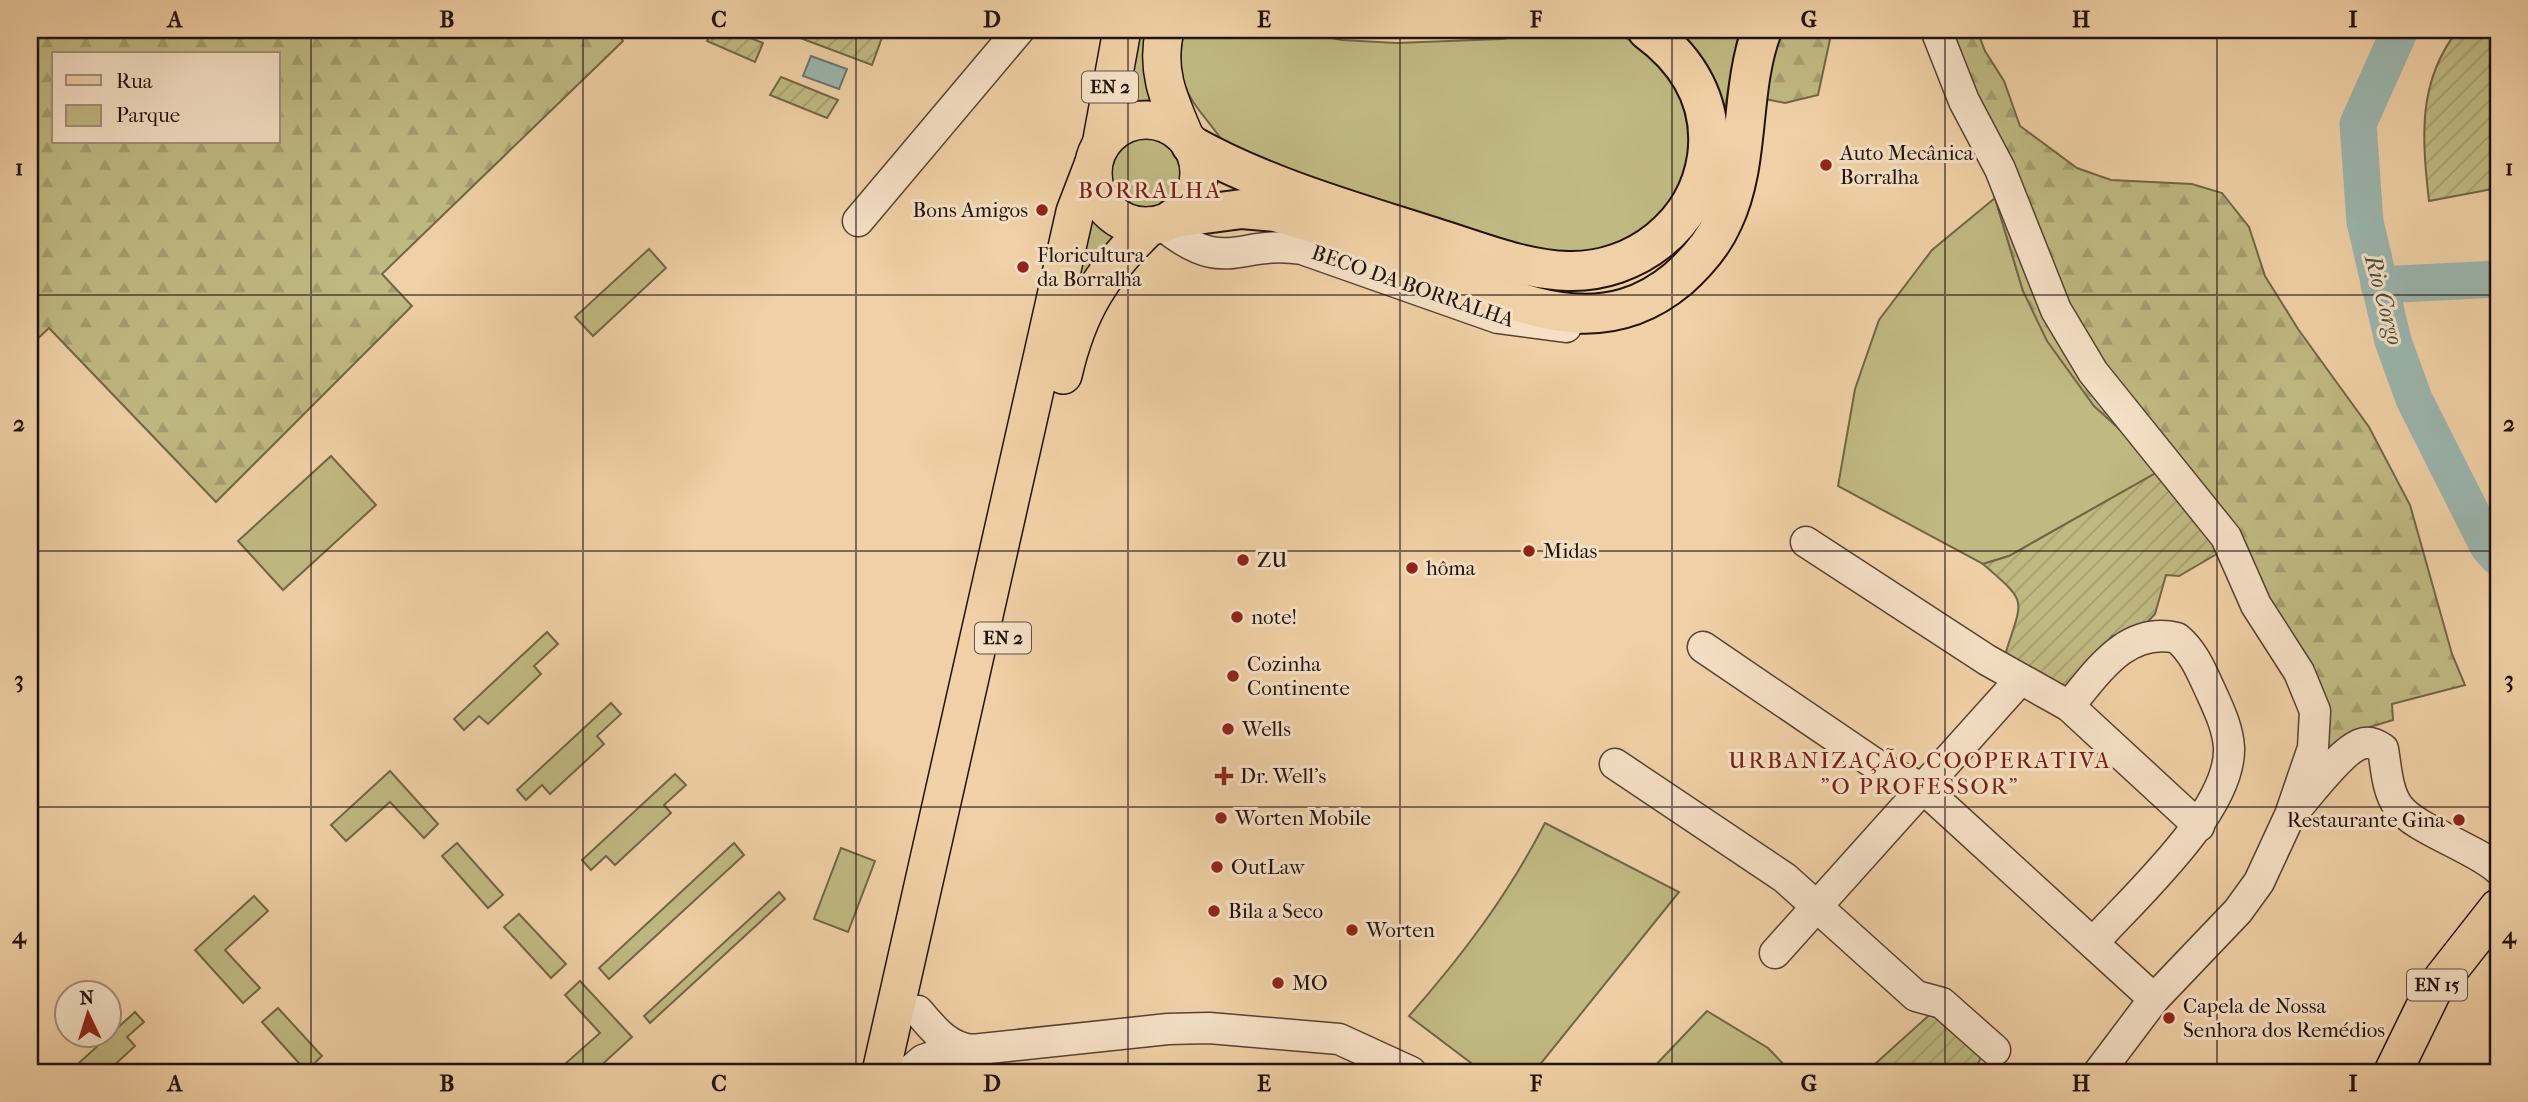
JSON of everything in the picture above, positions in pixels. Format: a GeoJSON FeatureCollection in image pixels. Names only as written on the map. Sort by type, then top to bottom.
{"type":"FeatureCollection","features":[{"type":"Feature","properties":{"kind":"highway"},"geometry":{"type":"LineString","coordinates":[[1188,141],[1259,178],[1513,262],[1568,271],[1617,265],[1652,247],[1670,231],[1694,198],[1703,177],[1707,155],[1704,105],[1697,87],[1675,54],[1647,30]]}},
{"type":"Feature","properties":{"kind":"highway"},"geometry":{"type":"LineString","coordinates":[[1162,223],[1242,209],[1275,212],[1522,304],[1581,314],[1612,312],[1632,306],[1654,296],[1690,268],[1714,238],[1724,220],[1735,183],[1748,81],[1762,30]]}},
{"type":"Feature","properties":{"kind":"main road","name":"EN 2"},"geometry":{"type":"LineString","coordinates":[[907,1072],[918,1011],[1073,336],[1086,305],[1103,276],[1162,223],[1186,207],[1199,177],[1197,160],[1162,76],[1160,58],[1165,31]]}},
{"type":"Feature","properties":{"kind":"main road","name":"EN 2"},"geometry":{"type":"LineString","coordinates":[[1115,32],[1093,181],[1107,209],[1119,219],[1162,223]]}},
{"type":"Feature","properties":{"kind":"main road","name":"EN 2"},"geometry":{"type":"LineString","coordinates":[[881,1072],[1075,212],[1097,155],[1111,132],[1141,120],[1172,127],[1188,141]]}},
{"type":"Feature","properties":{"kind":"main road","name":"EN 15"},"geometry":{"type":"LineString","coordinates":[[2393,1072],[2432,992],[2498,908]]}},
{"type":"Feature","properties":{"kind":"street"},"geometry":{"type":"LineString","coordinates":[[858,221],[1019,30]]}},
{"type":"Feature","properties":{"kind":"street"},"geometry":{"type":"LineString","coordinates":[[1936,30],[1964,100],[2000,169],[2040,272],[2068,331],[2093,372],[2226,537],[2256,605],[2310,695],[2316,734],[2290,815],[2264,874],[2249,897],[2154,999],[2099,1072]]}},
{"type":"Feature","properties":{"kind":"street","name":"BECO DA BORRALHA"},"geometry":{"type":"LineString","coordinates":[[1162,223],[1202,251],[1235,254],[1277,247],[1302,249],[1497,318],[1545,326],[1601,323],[1637,314],[1679,292],[1709,269],[1729,246],[1748,211],[1762,121]]}},
{"type":"Feature","properties":{"kind":"street"},"geometry":{"type":"LineString","coordinates":[[1806,542],[2020,680],[2069,706],[2199,826]]}},
{"type":"Feature","properties":{"kind":"street"},"geometry":{"type":"LineString","coordinates":[[2069,706],[2121,648],[2155,636],[2177,638],[2185,645],[2220,713],[2229,751],[2224,776],[2199,826],[2092,943]]}},
{"type":"Feature","properties":{"kind":"street"},"geometry":{"type":"LineString","coordinates":[[1703,647],[1884,770],[1923,788],[2154,999]]}},
{"type":"Feature","properties":{"kind":"street"},"geometry":{"type":"LineString","coordinates":[[1776,953],[2020,680]]}},
{"type":"Feature","properties":{"kind":"street"},"geometry":{"type":"LineString","coordinates":[[2290,815],[2354,747],[2367,743],[2383,748],[2393,796],[2403,813],[2476,852],[2498,869]]}},
{"type":"Feature","properties":{"kind":"street"},"geometry":{"type":"LineString","coordinates":[[1615,764],[1773,869],[1916,996],[1941,1003],[1995,1050]]}},
{"type":"Feature","properties":{"kind":"street"},"geometry":{"type":"LineString","coordinates":[[918,1011],[951,1043],[964,1049],[978,1050]]}},
{"type":"Feature","properties":{"kind":"street"},"geometry":{"type":"LineString","coordinates":[[907,1072],[929,1057],[1168,1028],[1270,1031],[1347,1041],[1411,1072]]}},
{"type":"Feature","properties":{"kind":"green space"},"geometry":{"type":"Polygon","coordinates":[[[30,30],[617,30],[623,41],[382,274],[412,306],[216,502],[49,328],[30,346],[30,30]]]}},
{"type":"Feature","properties":{"kind":"green space"},"geometry":{"type":"Polygon","coordinates":[[[712,30],[730,30],[763,43],[755,62],[707,41],[712,30]]]}},
{"type":"Feature","properties":{"kind":"green space"},"geometry":{"type":"Polygon","coordinates":[[[779,30],[876,30],[884,32],[872,65],[779,30]]]}},
{"type":"Feature","properties":{"kind":"green space"},"geometry":{"type":"Polygon","coordinates":[[[1131,30],[1152,30],[1145,61],[1150,100],[1125,102],[1131,30]]]}},
{"type":"Feature","properties":{"kind":"green space"},"geometry":{"type":"Polygon","coordinates":[[[1184,30],[1288,30],[1342,40],[1396,43],[1502,39],[1557,30],[1598,30],[1626,38],[1640,47],[1666,72],[1684,104],[1690,143],[1683,193],[1631,249],[1526,259],[1226,146],[1188,94],[1181,68],[1184,30]]]}},
{"type":"Feature","properties":{"kind":"green space"},"geometry":{"type":"Polygon","coordinates":[[[1677,30],[1739,30],[1725,107],[1699,57],[1677,30]]]}},
{"type":"Feature","properties":{"kind":"green space"},"geometry":{"type":"Polygon","coordinates":[[[1775,30],[1832,30],[1818,95],[1785,103],[1760,98],[1775,30]]]}},
{"type":"Feature","properties":{"kind":"green space"},"geometry":{"type":"Polygon","coordinates":[[[1878,30],[1977,30],[1985,51],[2004,81],[2020,126],[2077,168],[2111,180],[2192,184],[2222,193],[2249,227],[2265,276],[2298,329],[2369,427],[2410,505],[2452,654],[2465,685],[2392,704],[2393,720],[2370,727],[2324,765],[2322,717],[2163,469],[2094,406],[2047,341],[2023,291],[1995,198],[1966,122],[1927,36],[1878,30]]]}},
{"type":"Feature","properties":{"kind":"green space"},"geometry":{"type":"Polygon","coordinates":[[[2458,30],[2498,30],[2498,188],[2429,201],[2424,133],[2429,90],[2445,49],[2458,30]]]}},
{"type":"Feature","properties":{"kind":"green space"},"geometry":{"type":"Polygon","coordinates":[[[781,77],[838,100],[827,118],[770,95],[781,77]]]}},
{"type":"Feature","properties":{"kind":"green space"},"geometry":{"type":"Polygon","coordinates":[[[1143,136],[1162,141],[1175,150],[1181,163],[1182,177],[1178,190],[1169,201],[1156,207],[1139,207],[1128,203],[1116,192],[1111,179],[1111,162],[1115,154],[1127,143],[1143,136]]]}},
{"type":"Feature","properties":{"kind":"green space"},"geometry":{"type":"Polygon","coordinates":[[[1995,198],[2023,291],[2163,469],[2009,556],[1983,564],[1838,486],[1855,389],[1879,320],[1932,250],[1995,198]]]}},
{"type":"Feature","properties":{"kind":"green space"},"geometry":{"type":"Polygon","coordinates":[[[1088,211],[1118,238],[1076,294],[1088,211]]]}},
{"type":"Feature","properties":{"kind":"green space"},"geometry":{"type":"Polygon","coordinates":[[[649,249],[666,268],[593,336],[575,317],[649,249]]]}},
{"type":"Feature","properties":{"kind":"green space"},"geometry":{"type":"Polygon","coordinates":[[[331,456],[376,505],[283,590],[238,541],[331,456]]]}},
{"type":"Feature","properties":{"kind":"green space"},"geometry":{"type":"Polygon","coordinates":[[[2163,469],[2227,548],[2179,576],[2166,575],[2155,614],[2142,628],[2112,636],[2077,688],[2069,693],[2005,655],[2016,622],[2018,603],[2008,587],[1983,564],[2009,556],[2163,469]]]}},
{"type":"Feature","properties":{"kind":"green space"},"geometry":{"type":"Polygon","coordinates":[[[547,632],[558,644],[534,666],[541,674],[488,724],[479,716],[464,730],[454,719],[547,632]]]}},
{"type":"Feature","properties":{"kind":"green space"},"geometry":{"type":"Polygon","coordinates":[[[611,703],[621,714],[597,736],[604,744],[550,794],[542,785],[526,800],[517,790],[611,703]]]}},
{"type":"Feature","properties":{"kind":"green space"},"geometry":{"type":"Polygon","coordinates":[[[390,771],[438,824],[424,838],[390,802],[346,841],[331,825],[390,771]]]}},
{"type":"Feature","properties":{"kind":"green space"},"geometry":{"type":"Polygon","coordinates":[[[675,774],[686,785],[664,805],[671,813],[615,865],[606,856],[591,870],[582,860],[675,774]]]}},
{"type":"Feature","properties":{"kind":"green space"},"geometry":{"type":"Polygon","coordinates":[[[1545,823],[1679,892],[1534,1072],[1483,1072],[1409,1016],[1483,924],[1516,875],[1545,823]]]}},
{"type":"Feature","properties":{"kind":"green space"},"geometry":{"type":"Polygon","coordinates":[[[457,843],[503,895],[488,908],[442,856],[457,843]]]}},
{"type":"Feature","properties":{"kind":"green space"},"geometry":{"type":"Polygon","coordinates":[[[734,843],[744,855],[609,979],[599,968],[734,843]]]}},
{"type":"Feature","properties":{"kind":"green space"},"geometry":{"type":"Polygon","coordinates":[[[841,848],[875,861],[848,932],[814,919],[841,848]]]}},
{"type":"Feature","properties":{"kind":"green space"},"geometry":{"type":"Polygon","coordinates":[[[779,892],[785,899],[650,1023],[644,1016],[779,892]]]}},
{"type":"Feature","properties":{"kind":"green space"},"geometry":{"type":"Polygon","coordinates":[[[254,896],[268,911],[225,950],[260,988],[243,1003],[195,950],[254,896]]]}},
{"type":"Feature","properties":{"kind":"green space"},"geometry":{"type":"Polygon","coordinates":[[[519,914],[566,964],[551,978],[504,927],[519,914]]]}},
{"type":"Feature","properties":{"kind":"green space"},"geometry":{"type":"Polygon","coordinates":[[[580,981],[632,1037],[594,1072],[556,1072],[600,1033],[565,995],[580,981]]]}},
{"type":"Feature","properties":{"kind":"green space"},"geometry":{"type":"Polygon","coordinates":[[[278,1008],[322,1056],[306,1071],[262,1022],[278,1008]]]}},
{"type":"Feature","properties":{"kind":"green space"},"geometry":{"type":"Polygon","coordinates":[[[1936,1009],[1984,1051],[1974,1072],[1866,1072],[1936,1009]]]}},
{"type":"Feature","properties":{"kind":"green space"},"geometry":{"type":"Polygon","coordinates":[[[1707,1011],[1768,1048],[1791,1072],[1649,1072],[1707,1011]]]}},
{"type":"Feature","properties":{"kind":"green space"},"geometry":{"type":"Polygon","coordinates":[[[135,1012],[144,1022],[127,1037],[135,1046],[107,1072],[69,1072],[93,1050],[122,1050],[122,1024],[135,1012]]]}},
{"type":"Feature","properties":{"kind":"water"},"geometry":{"type":"Polygon","coordinates":[[[811,56],[847,69],[839,89],[803,76],[811,56]]]}},
{"type":"Feature","properties":{"kind":"waterway","name":"Rio Corgo"},"geometry":{"type":"LineString","coordinates":[[2400,30],[2358,124],[2365,222],[2393,341],[2414,399],[2488,546],[2498,557]]}},
{"type":"Feature","properties":{"kind":"waterway"},"geometry":{"type":"LineString","coordinates":[[2379,285],[2498,279]]}},
{"type":"Feature","properties":{"kind":"place","name":"Auto Mecânica Borralha"},"geometry":{"type":"Point","coordinates":[1826,165]}},
{"type":"Feature","properties":{"kind":"place","name":"Bons Amigos"},"geometry":{"type":"Point","coordinates":[1042,210]}},
{"type":"Feature","properties":{"kind":"place","name":"Floricultura da Borralha"},"geometry":{"type":"Point","coordinates":[1023,267]}},
{"type":"Feature","properties":{"kind":"place","name":"Midas"},"geometry":{"type":"Point","coordinates":[1529,551]}},
{"type":"Feature","properties":{"kind":"place","name":"ZU"},"geometry":{"type":"Point","coordinates":[1243,560]}},
{"type":"Feature","properties":{"kind":"place","name":"hôma"},"geometry":{"type":"Point","coordinates":[1412,568]}},
{"type":"Feature","properties":{"kind":"place","name":"note!"},"geometry":{"type":"Point","coordinates":[1237,617]}},
{"type":"Feature","properties":{"kind":"place","name":"Cozinha Continente"},"geometry":{"type":"Point","coordinates":[1233,676]}},
{"type":"Feature","properties":{"kind":"place","name":"Wells"},"geometry":{"type":"Point","coordinates":[1228,729]}},
{"type":"Feature","properties":{"kind":"place","name":"Dr. Well's"},"geometry":{"type":"Point","coordinates":[1224,776]}},
{"type":"Feature","properties":{"kind":"place","name":"Worten Mobile"},"geometry":{"type":"Point","coordinates":[1221,818]}},
{"type":"Feature","properties":{"kind":"place","name":"Restaurante Gina"},"geometry":{"type":"Point","coordinates":[2459,820]}},
{"type":"Feature","properties":{"kind":"place","name":"OutLaw"},"geometry":{"type":"Point","coordinates":[1217,867]}},
{"type":"Feature","properties":{"kind":"place","name":"Bila a Seco"},"geometry":{"type":"Point","coordinates":[1214,911]}},
{"type":"Feature","properties":{"kind":"place","name":"Worten"},"geometry":{"type":"Point","coordinates":[1352,930]}},
{"type":"Feature","properties":{"kind":"place","name":"MO"},"geometry":{"type":"Point","coordinates":[1278,983]}},
{"type":"Feature","properties":{"kind":"place","name":"Capela de Nossa Senhora dos Remédios"},"geometry":{"type":"Point","coordinates":[2169,1018]}},
{"type":"Feature","properties":{"kind":"district","name":"BORRALHA"},"geometry":{"type":"Point","coordinates":[1150,190]}},
{"type":"Feature","properties":{"kind":"district","name":"URBANIZAÇÃO COOPERATIVA \"O PROFESSOR\""},"geometry":{"type":"Point","coordinates":[1920,773]}}]}
